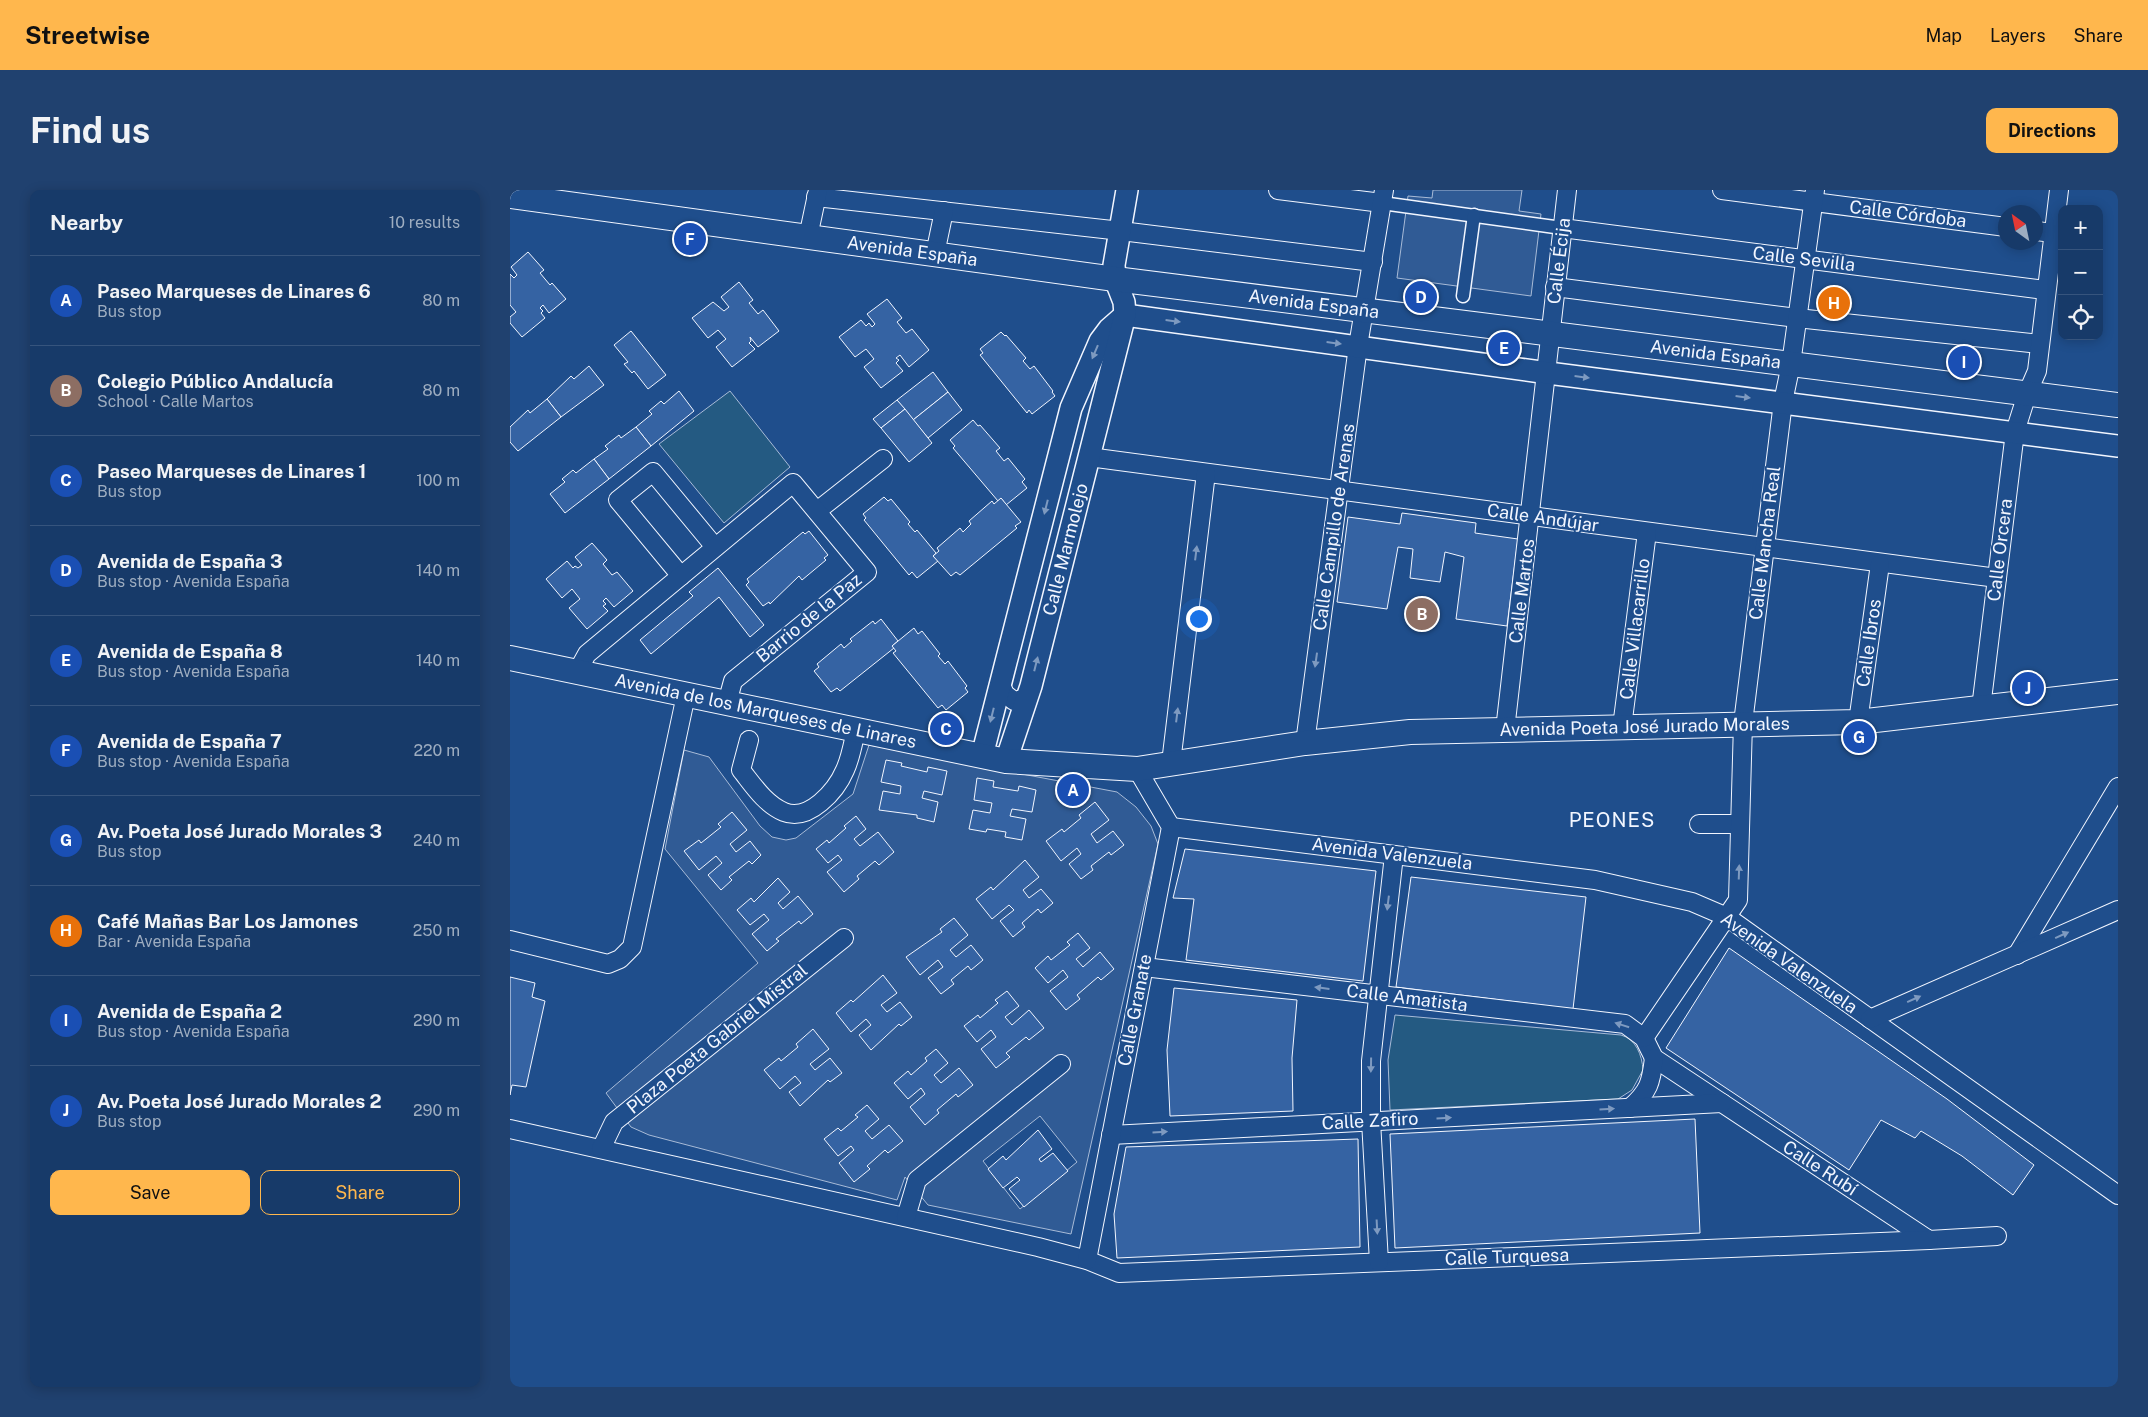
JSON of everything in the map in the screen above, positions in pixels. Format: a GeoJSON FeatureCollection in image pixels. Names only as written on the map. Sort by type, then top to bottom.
{"type":"FeatureCollection","features":[{"type":"Feature","properties":{"kind":"main road","name":"Avenida España"},"geometry":{"type":"LineString","coordinates":[[510,196],[1115,279],[2118,406]]}},
{"type":"Feature","properties":{"kind":"main road","name":"Avenida de los Marqueses de Linares"},"geometry":{"type":"LineString","coordinates":[[510,658],[1006,760],[1137,769],[1171,763]]}},
{"type":"Feature","properties":{"kind":"main road","name":"Avenida Poeta José Jurado Morales"},"geometry":{"type":"LineString","coordinates":[[1171,763],[1305,743],[1410,732],[1743,723],[1858,722],[2118,692]]}},
{"type":"Feature","properties":{"kind":"street"},"geometry":{"type":"LineString","coordinates":[[1115,279],[1114,265],[1127,190]]}},
{"type":"Feature","properties":{"kind":"street"},"geometry":{"type":"LineString","coordinates":[[1278,190],[1383,196],[1474,215],[1562,228]]}},
{"type":"Feature","properties":{"kind":"street","name":"Calle Écija"},"geometry":{"type":"LineString","coordinates":[[1551,333],[1567,190]]}},
{"type":"Feature","properties":{"kind":"street","name":"Calle Córdoba"},"geometry":{"type":"LineString","coordinates":[[1722,190],[1814,196],[1998,226]]}},
{"type":"Feature","properties":{"kind":"street","name":"Calle Orcera"},"geometry":{"type":"LineString","coordinates":[[1981,708],[2015,432],[2027,394],[2037,371],[2045,290],[2059,190]]}},
{"type":"Feature","properties":{"kind":"street"},"geometry":{"type":"LineString","coordinates":[[808,237],[817,194],[1373,262]]}},
{"type":"Feature","properties":{"kind":"street","name":"Calle Campillo de Arenas"},"geometry":{"type":"LineString","coordinates":[[1305,743],[1358,346],[1383,196]]}},
{"type":"Feature","properties":{"kind":"street","name":"Calle Mancha Real"},"geometry":{"type":"LineString","coordinates":[[1644,1038],[1738,900],[1743,723],[1782,402],[1791,364],[1814,196]]}},
{"type":"Feature","properties":{"kind":"street"},"geometry":{"type":"LineString","coordinates":[[935,254],[944,211]]}},
{"type":"Feature","properties":{"kind":"street"},"geometry":{"type":"LineString","coordinates":[[1463,296],[1474,215]]}},
{"type":"Feature","properties":{"kind":"street","name":"Calle Sevilla"},"geometry":{"type":"LineString","coordinates":[[1562,228],[2045,290]]}},
{"type":"Feature","properties":{"kind":"street"},"geometry":{"type":"LineString","coordinates":[[2043,232],[2053,233]]}},
{"type":"Feature","properties":{"kind":"street","name":"Calle Marmolejo"},"geometry":{"type":"LineString","coordinates":[[1006,760],[1028,694],[1125,315],[1124,302],[1115,279]]}},
{"type":"Feature","properties":{"kind":"street"},"geometry":{"type":"LineString","coordinates":[[1555,287],[1797,318],[2040,344]]}},
{"type":"Feature","properties":{"kind":"street","name":"Calle Marmolejo"},"geometry":{"type":"LineString","coordinates":[[982,756],[1073,404],[1100,341],[1108,329],[1125,315]]}},
{"type":"Feature","properties":{"kind":"street","name":"Avenida España"},"geometry":{"type":"LineString","coordinates":[[1125,315],[1548,373],[2118,446]]}},
{"type":"Feature","properties":{"kind":"street","name":"Calle Martos"},"geometry":{"type":"LineString","coordinates":[[1505,730],[1548,373],[1551,333]]}},
{"type":"Feature","properties":{"kind":"street"},"geometry":{"type":"LineString","coordinates":[[1073,404],[1082,396],[1093,393],[1099,397],[1102,406]]}},
{"type":"Feature","properties":{"kind":"street","name":"Calle Andújar"},"geometry":{"type":"LineString","coordinates":[[1089,457],[1880,564],[1997,578]]}},
{"type":"Feature","properties":{"kind":"street"},"geometry":{"type":"LineString","coordinates":[[817,511],[883,459]]}},
{"type":"Feature","properties":{"kind":"street"},"geometry":{"type":"LineString","coordinates":[[681,576],[618,500],[653,472],[715,547]]}},
{"type":"Feature","properties":{"kind":"street"},"geometry":{"type":"LineString","coordinates":[[1171,763],[1206,473]]}},
{"type":"Feature","properties":{"kind":"street","name":"Barrio de la Paz"},"geometry":{"type":"LineString","coordinates":[[577,672],[587,654],[793,482],[866,572],[733,681],[727,703]]}},
{"type":"Feature","properties":{"kind":"street","name":"Calle Villacarrillo"},"geometry":{"type":"LineString","coordinates":[[1622,727],[1647,532]]}},
{"type":"Feature","properties":{"kind":"street","name":"Calle Ibros"},"geometry":{"type":"LineString","coordinates":[[1858,722],[1880,564]]}},
{"type":"Feature","properties":{"kind":"street"},"geometry":{"type":"LineString","coordinates":[[1000,683],[1005,694],[1014,701],[1023,699],[1028,694]]}},
{"type":"Feature","properties":{"kind":"street"},"geometry":{"type":"LineString","coordinates":[[510,940],[608,964],[620,959],[632,947],[686,695]]}},
{"type":"Feature","properties":{"kind":"street"},"geometry":{"type":"LineString","coordinates":[[749,740],[741,770],[770,803],[783,811],[797,814],[820,802],[841,779],[848,763],[856,730]]}},
{"type":"Feature","properties":{"kind":"street"},"geometry":{"type":"LineString","coordinates":[[1137,769],[1171,827]]}},
{"type":"Feature","properties":{"kind":"street"},"geometry":{"type":"LineString","coordinates":[[2017,955],[2118,787]]}},
{"type":"Feature","properties":{"kind":"street"},"geometry":{"type":"LineString","coordinates":[[1699,824],[1740,824]]}},
{"type":"Feature","properties":{"kind":"street","name":"Avenida Valenzuela"},"geometry":{"type":"LineString","coordinates":[[1171,827],[1595,880],[1692,902],[1726,917],[2118,1195]]}},
{"type":"Feature","properties":{"kind":"street","name":"Calle Granate"},"geometry":{"type":"LineString","coordinates":[[1087,1260],[1171,827]]}},
{"type":"Feature","properties":{"kind":"street"},"geometry":{"type":"LineString","coordinates":[[1379,1262],[1371,1122],[1371,1061],[1394,855]]}},
{"type":"Feature","properties":{"kind":"street"},"geometry":{"type":"LineString","coordinates":[[1870,1019],[2118,910]]}},
{"type":"Feature","properties":{"kind":"street","name":"Plaza Poeta Gabriel Mistral"},"geometry":{"type":"LineString","coordinates":[[601,1149],[614,1122],[844,938]]}},
{"type":"Feature","properties":{"kind":"street","name":"Calle Amatista"},"geometry":{"type":"LineString","coordinates":[[1144,967],[1625,1024],[1644,1038],[1654,1058]]}},
{"type":"Feature","properties":{"kind":"street"},"geometry":{"type":"LineString","coordinates":[[1630,1108],[1644,1096],[1652,1082],[1654,1058]]}},
{"type":"Feature","properties":{"kind":"street","name":"Calle Rubí"},"geometry":{"type":"LineString","coordinates":[[1654,1058],[1929,1240]]}},
{"type":"Feature","properties":{"kind":"street"},"geometry":{"type":"LineString","coordinates":[[906,1217],[917,1180],[1061,1064]]}},
{"type":"Feature","properties":{"kind":"street","name":"Calle Zafiro"},"geometry":{"type":"LineString","coordinates":[[1111,1135],[1722,1103]]}},
{"type":"Feature","properties":{"kind":"street","name":"Calle Turquesa"},"geometry":{"type":"LineString","coordinates":[[510,1129],[1038,1247],[1087,1260],[1120,1273],[1929,1240]]}},
{"type":"Feature","properties":{"kind":"street"},"geometry":{"type":"LineString","coordinates":[[1929,1240],[1997,1236]]}},
{"type":"Feature","properties":{"kind":"shaded area"},"geometry":{"type":"Polygon","coordinates":[[[1433,190],[1522,190],[1519,211],[1541,214],[1531,296],[1397,278],[1408,196],[1432,198],[1433,190]]]}},
{"type":"Feature","properties":{"kind":"shaded area"},"geometry":{"type":"Polygon","coordinates":[[[730,391],[790,467],[724,523],[659,444],[730,391]]]}},
{"type":"Feature","properties":{"kind":"shaded area"},"geometry":{"type":"Polygon","coordinates":[[[869,745],[1117,792],[1136,807],[1151,826],[1158,844],[1071,1234],[928,1205],[905,1177],[897,1200],[649,1135],[631,1127],[606,1093],[758,963],[665,849],[684,750],[709,757],[760,826],[772,837],[786,840],[796,838],[853,794],[869,745]],[[1040,1116],[983,1161],[1020,1209],[1077,1162],[1040,1116]]]}},
{"type":"Feature","properties":{"kind":"shaded area"},"geometry":{"type":"Polygon","coordinates":[[[1395,1015],[1621,1035],[1631,1040],[1637,1048],[1643,1070],[1632,1090],[1618,1099],[1390,1110],[1388,1060],[1395,1015]]]}},
{"type":"Feature","properties":{"kind":"building"},"geometry":{"type":"Polygon","coordinates":[[[528,252],[544,270],[540,273],[566,299],[549,313],[543,305],[540,308],[545,318],[522,337],[510,323],[510,317],[516,312],[510,305],[510,274],[514,278],[517,275],[511,267],[528,252]]]}},
{"type":"Feature","properties":{"kind":"building"},"geometry":{"type":"Polygon","coordinates":[[[739,282],[753,300],[749,303],[758,314],[763,310],[779,331],[758,347],[750,337],[751,341],[749,343],[755,349],[732,367],[716,347],[726,339],[718,330],[708,338],[692,318],[713,302],[724,311],[729,307],[721,297],[739,282]]]}},
{"type":"Feature","properties":{"kind":"building"},"geometry":{"type":"Polygon","coordinates":[[[887,299],[902,318],[897,322],[906,333],[912,329],[929,350],[909,367],[900,355],[896,358],[899,360],[896,363],[903,371],[881,388],[864,367],[874,359],[866,349],[855,357],[839,337],[861,320],[866,326],[869,323],[872,327],[875,324],[867,314],[887,299]]]}},
{"type":"Feature","properties":{"kind":"building"},"geometry":{"type":"Polygon","coordinates":[[[631,331],[666,375],[648,389],[634,371],[632,373],[624,364],[628,362],[614,345],[631,331]]]}},
{"type":"Feature","properties":{"kind":"building"},"geometry":{"type":"Polygon","coordinates":[[[1001,332],[1006,335],[1026,358],[1023,361],[1030,369],[1034,366],[1055,396],[1032,414],[1029,410],[1027,413],[980,355],[983,353],[980,349],[1001,332]]]}},
{"type":"Feature","properties":{"kind":"building"},"geometry":{"type":"Polygon","coordinates":[[[589,366],[604,385],[561,417],[547,399],[571,376],[574,379],[589,366]]]}},
{"type":"Feature","properties":{"kind":"building"},"geometry":{"type":"Polygon","coordinates":[[[933,372],[948,392],[913,420],[897,400],[933,372]]]}},
{"type":"Feature","properties":{"kind":"building"},"geometry":{"type":"Polygon","coordinates":[[[679,391],[694,411],[651,446],[636,427],[652,414],[649,411],[661,401],[664,404],[679,391]]]}},
{"type":"Feature","properties":{"kind":"building"},"geometry":{"type":"Polygon","coordinates":[[[948,392],[962,410],[928,438],[913,420],[948,392]]]}},
{"type":"Feature","properties":{"kind":"building"},"geometry":{"type":"Polygon","coordinates":[[[547,399],[561,417],[518,451],[510,442],[510,427],[528,410],[530,413],[547,399]]]}},
{"type":"Feature","properties":{"kind":"building"},"geometry":{"type":"Polygon","coordinates":[[[897,400],[905,409],[881,428],[873,419],[897,400]]]}},
{"type":"Feature","properties":{"kind":"building"},"geometry":{"type":"Polygon","coordinates":[[[905,409],[932,443],[909,462],[881,428],[905,409]]]}},
{"type":"Feature","properties":{"kind":"building"},"geometry":{"type":"Polygon","coordinates":[[[973,420],[978,426],[980,425],[1000,448],[996,451],[1004,461],[1008,458],[1025,479],[1022,482],[1027,488],[1006,505],[1001,498],[998,501],[953,448],[955,446],[950,440],[973,420]]]}},
{"type":"Feature","properties":{"kind":"building"},"geometry":{"type":"Polygon","coordinates":[[[636,427],[651,446],[609,479],[594,459],[608,449],[605,446],[619,435],[621,438],[636,427]]]}},
{"type":"Feature","properties":{"kind":"building"},"geometry":{"type":"Polygon","coordinates":[[[594,459],[609,479],[565,513],[550,494],[565,482],[562,479],[573,470],[576,473],[594,459]]]}},
{"type":"Feature","properties":{"kind":"building"},"geometry":{"type":"Polygon","coordinates":[[[884,497],[888,501],[891,499],[910,522],[908,524],[915,532],[917,530],[936,553],[933,556],[938,561],[917,578],[912,572],[909,575],[864,520],[866,518],[863,514],[884,497]]]}},
{"type":"Feature","properties":{"kind":"building"},"geometry":{"type":"Polygon","coordinates":[[[1001,498],[1021,522],[1015,526],[1017,528],[960,575],[956,572],[951,576],[933,556],[939,551],[937,548],[960,528],[963,532],[971,524],[969,521],[992,501],[994,504],[1001,498]]]}},
{"type":"Feature","properties":{"kind":"building"},"geometry":{"type":"Polygon","coordinates":[[[1402,513],[1476,523],[1475,533],[1518,539],[1507,626],[1456,619],[1464,557],[1445,552],[1440,582],[1410,578],[1413,549],[1398,547],[1387,609],[1337,602],[1348,517],[1400,524],[1402,513]]]}},
{"type":"Feature","properties":{"kind":"building"},"geometry":{"type":"Polygon","coordinates":[[[809,531],[828,555],[824,558],[826,560],[802,580],[799,576],[770,604],[769,602],[763,606],[746,585],[749,582],[747,579],[803,532],[805,534],[809,531]]]}},
{"type":"Feature","properties":{"kind":"building"},"geometry":{"type":"Polygon","coordinates":[[[592,543],[607,560],[603,564],[612,575],[617,572],[633,591],[614,607],[606,598],[603,601],[606,604],[603,606],[608,611],[587,629],[569,608],[580,599],[572,589],[562,598],[546,579],[567,561],[573,568],[575,566],[578,568],[582,565],[575,557],[592,543]]]}},
{"type":"Feature","properties":{"kind":"building"},"geometry":{"type":"Polygon","coordinates":[[[718,568],[764,625],[750,637],[719,597],[651,654],[640,640],[693,596],[689,592],[718,568]]]}},
{"type":"Feature","properties":{"kind":"building"},"geometry":{"type":"Polygon","coordinates":[[[881,619],[898,641],[892,646],[894,648],[840,691],[837,688],[831,692],[814,671],[819,667],[817,664],[841,644],[844,648],[852,641],[850,639],[873,621],[875,624],[881,619]]]}},
{"type":"Feature","properties":{"kind":"building"},"geometry":{"type":"Polygon","coordinates":[[[914,628],[918,634],[922,631],[940,654],[938,656],[945,664],[948,661],[967,686],[965,688],[968,692],[946,710],[942,705],[938,708],[893,653],[896,651],[892,646],[914,628]]]}},
{"type":"Feature","properties":{"kind":"building"},"geometry":{"type":"Polygon","coordinates":[[[886,760],[902,763],[901,766],[927,772],[928,767],[947,771],[942,795],[924,791],[922,798],[938,802],[934,822],[917,818],[917,815],[879,810],[883,791],[900,794],[901,786],[881,782],[886,760]]]}},
{"type":"Feature","properties":{"kind":"building"},"geometry":{"type":"Polygon","coordinates":[[[977,778],[994,781],[993,787],[1018,791],[1019,786],[1036,790],[1032,812],[1012,809],[1010,816],[1026,819],[1022,840],[1005,837],[1006,832],[987,829],[986,832],[969,829],[973,810],[990,813],[992,803],[974,800],[977,778]]]}},
{"type":"Feature","properties":{"kind":"building"},"geometry":{"type":"Polygon","coordinates":[[[1095,802],[1109,820],[1091,834],[1097,843],[1113,831],[1124,845],[1111,855],[1109,852],[1091,866],[1093,870],[1081,879],[1069,864],[1081,854],[1077,848],[1061,861],[1046,841],[1062,829],[1064,832],[1081,818],[1079,815],[1095,802]]]}},
{"type":"Feature","properties":{"kind":"building"},"geometry":{"type":"Polygon","coordinates":[[[732,812],[747,830],[730,844],[736,852],[750,841],[761,855],[752,864],[749,861],[729,877],[732,880],[721,890],[708,875],[722,863],[716,856],[699,870],[684,851],[699,840],[701,843],[721,827],[718,824],[732,812]]]}},
{"type":"Feature","properties":{"kind":"building"},"geometry":{"type":"Polygon","coordinates":[[[856,816],[866,829],[854,839],[860,846],[878,832],[894,852],[879,865],[875,861],[857,876],[859,879],[844,892],[827,872],[842,860],[838,855],[828,863],[816,849],[827,840],[829,843],[856,816]]]}},
{"type":"Feature","properties":{"kind":"building"},"geometry":{"type":"Polygon","coordinates":[[[1185,849],[1376,871],[1363,981],[1186,960],[1194,899],[1173,898],[1185,849]]]}},
{"type":"Feature","properties":{"kind":"building"},"geometry":{"type":"Polygon","coordinates":[[[1025,860],[1039,877],[1023,890],[1029,898],[1041,889],[1053,903],[1041,913],[1038,909],[1022,923],[1025,927],[1013,937],[1000,921],[1014,910],[1009,905],[992,919],[976,899],[991,887],[993,890],[1025,860]]]}},
{"type":"Feature","properties":{"kind":"building"},"geometry":{"type":"Polygon","coordinates":[[[1411,877],[1586,897],[1573,1009],[1396,987],[1411,877]]]}},
{"type":"Feature","properties":{"kind":"building"},"geometry":{"type":"Polygon","coordinates":[[[778,878],[790,892],[778,903],[783,909],[798,896],[813,914],[801,924],[799,921],[776,939],[779,941],[767,951],[752,934],[769,920],[764,914],[750,925],[737,910],[751,898],[754,902],[778,878]]]}},
{"type":"Feature","properties":{"kind":"building"},"geometry":{"type":"Polygon","coordinates":[[[954,918],[968,935],[950,950],[956,957],[971,945],[983,960],[971,970],[968,966],[951,980],[954,984],[941,994],[928,978],[943,967],[938,960],[920,975],[906,957],[942,932],[940,929],[954,918]]]}},
{"type":"Feature","properties":{"kind":"building"},"geometry":{"type":"Polygon","coordinates":[[[1078,933],[1090,948],[1076,959],[1083,967],[1100,952],[1114,969],[1101,980],[1098,977],[1077,995],[1080,999],[1066,1010],[1050,991],[1068,977],[1063,970],[1048,983],[1035,968],[1048,956],[1051,960],[1070,945],[1067,942],[1078,933]]]}},
{"type":"Feature","properties":{"kind":"building"},"geometry":{"type":"Polygon","coordinates":[[[1729,948],[1947,1099],[2034,1165],[2013,1195],[1962,1156],[1921,1131],[1915,1138],[1881,1120],[1849,1170],[1666,1048],[1729,948]]]}},
{"type":"Feature","properties":{"kind":"building"},"geometry":{"type":"Polygon","coordinates":[[[883,975],[897,993],[881,1005],[887,1012],[900,1002],[912,1017],[901,1026],[899,1024],[871,1050],[859,1035],[871,1025],[866,1019],[851,1032],[836,1013],[851,1000],[853,1002],[883,975]]]}},
{"type":"Feature","properties":{"kind":"building"},"geometry":{"type":"Polygon","coordinates":[[[510,977],[535,983],[532,997],[545,1001],[526,1087],[512,1085],[510,1095],[510,977]]]}},
{"type":"Feature","properties":{"kind":"building"},"geometry":{"type":"Polygon","coordinates":[[[1174,988],[1297,1000],[1292,1058],[1293,1111],[1170,1116],[1167,1050],[1174,988]]]}},
{"type":"Feature","properties":{"kind":"building"},"geometry":{"type":"Polygon","coordinates":[[[1007,991],[1019,1006],[1005,1017],[1012,1025],[1029,1010],[1044,1028],[1029,1040],[1026,1037],[1006,1053],[1010,1057],[996,1068],[981,1049],[996,1037],[991,1030],[977,1042],[964,1026],[978,1015],[980,1018],[998,1003],[995,1000],[1007,991]]]}},
{"type":"Feature","properties":{"kind":"building"},"geometry":{"type":"Polygon","coordinates":[[[813,1029],[829,1049],[810,1064],[815,1070],[830,1058],[842,1073],[830,1082],[828,1080],[800,1106],[789,1092],[801,1083],[795,1076],[780,1089],[764,1070],[779,1058],[781,1061],[798,1047],[796,1044],[813,1029]]]}},
{"type":"Feature","properties":{"kind":"building"},"geometry":{"type":"Polygon","coordinates":[[[936,1049],[948,1063],[934,1075],[941,1083],[959,1068],[973,1085],[958,1097],[956,1094],[937,1110],[939,1113],[925,1125],[910,1107],[925,1094],[921,1088],[908,1099],[894,1083],[908,1071],[911,1075],[927,1061],[925,1058],[936,1049]]]}},
{"type":"Feature","properties":{"kind":"building"},"geometry":{"type":"Polygon","coordinates":[[[867,1105],[879,1119],[865,1131],[872,1139],[889,1125],[903,1141],[888,1153],[885,1150],[867,1166],[870,1169],[854,1182],[839,1163],[854,1150],[851,1146],[838,1156],[824,1139],[838,1128],[841,1131],[858,1117],[855,1115],[867,1105]]]}},
{"type":"Feature","properties":{"kind":"building"},"geometry":{"type":"Polygon","coordinates":[[[1695,1119],[1700,1233],[1395,1248],[1390,1134],[1695,1119]]]}},
{"type":"Feature","properties":{"kind":"building"},"geometry":{"type":"Polygon","coordinates":[[[1038,1130],[1052,1149],[1039,1159],[1041,1162],[1053,1153],[1068,1171],[1024,1207],[1009,1189],[1020,1180],[1017,1177],[1003,1188],[988,1169],[1003,1156],[1006,1160],[1038,1130]]]}},
{"type":"Feature","properties":{"kind":"building"},"geometry":{"type":"Polygon","coordinates":[[[1358,1139],[1360,1247],[1117,1258],[1114,1214],[1126,1147],[1358,1139]]]}},
{"type":"Feature","properties":{"kind":"place","name":"Avenida de España 7"},"geometry":{"type":"Point","coordinates":[690,239]}},
{"type":"Feature","properties":{"kind":"place","name":"Avenida de España 3"},"geometry":{"type":"Point","coordinates":[1421,297]}},
{"type":"Feature","properties":{"kind":"place","name":"Café Mañas Bar Los Jamones"},"geometry":{"type":"Point","coordinates":[1834,303]}},
{"type":"Feature","properties":{"kind":"place","name":"Avenida de España 8"},"geometry":{"type":"Point","coordinates":[1504,348]}},
{"type":"Feature","properties":{"kind":"place","name":"Avenida de España 2"},"geometry":{"type":"Point","coordinates":[1964,362]}},
{"type":"Feature","properties":{"kind":"place","name":"Colegio Público Andalucía"},"geometry":{"type":"Point","coordinates":[1422,614]}},
{"type":"Feature","properties":{"kind":"place","name":"Av. Poeta José Jurado Morales 2"},"geometry":{"type":"Point","coordinates":[2028,688]}},
{"type":"Feature","properties":{"kind":"place","name":"Paseo Marqueses de Linares 1"},"geometry":{"type":"Point","coordinates":[946,729]}},
{"type":"Feature","properties":{"kind":"place","name":"Av. Poeta José Jurado Morales 3"},"geometry":{"type":"Point","coordinates":[1859,737]}},
{"type":"Feature","properties":{"kind":"place","name":"Paseo Marqueses de Linares 6"},"geometry":{"type":"Point","coordinates":[1073,790]}},
{"type":"Feature","properties":{"kind":"district","name":"PEONES"},"geometry":{"type":"Point","coordinates":[1612,820]}}]}
